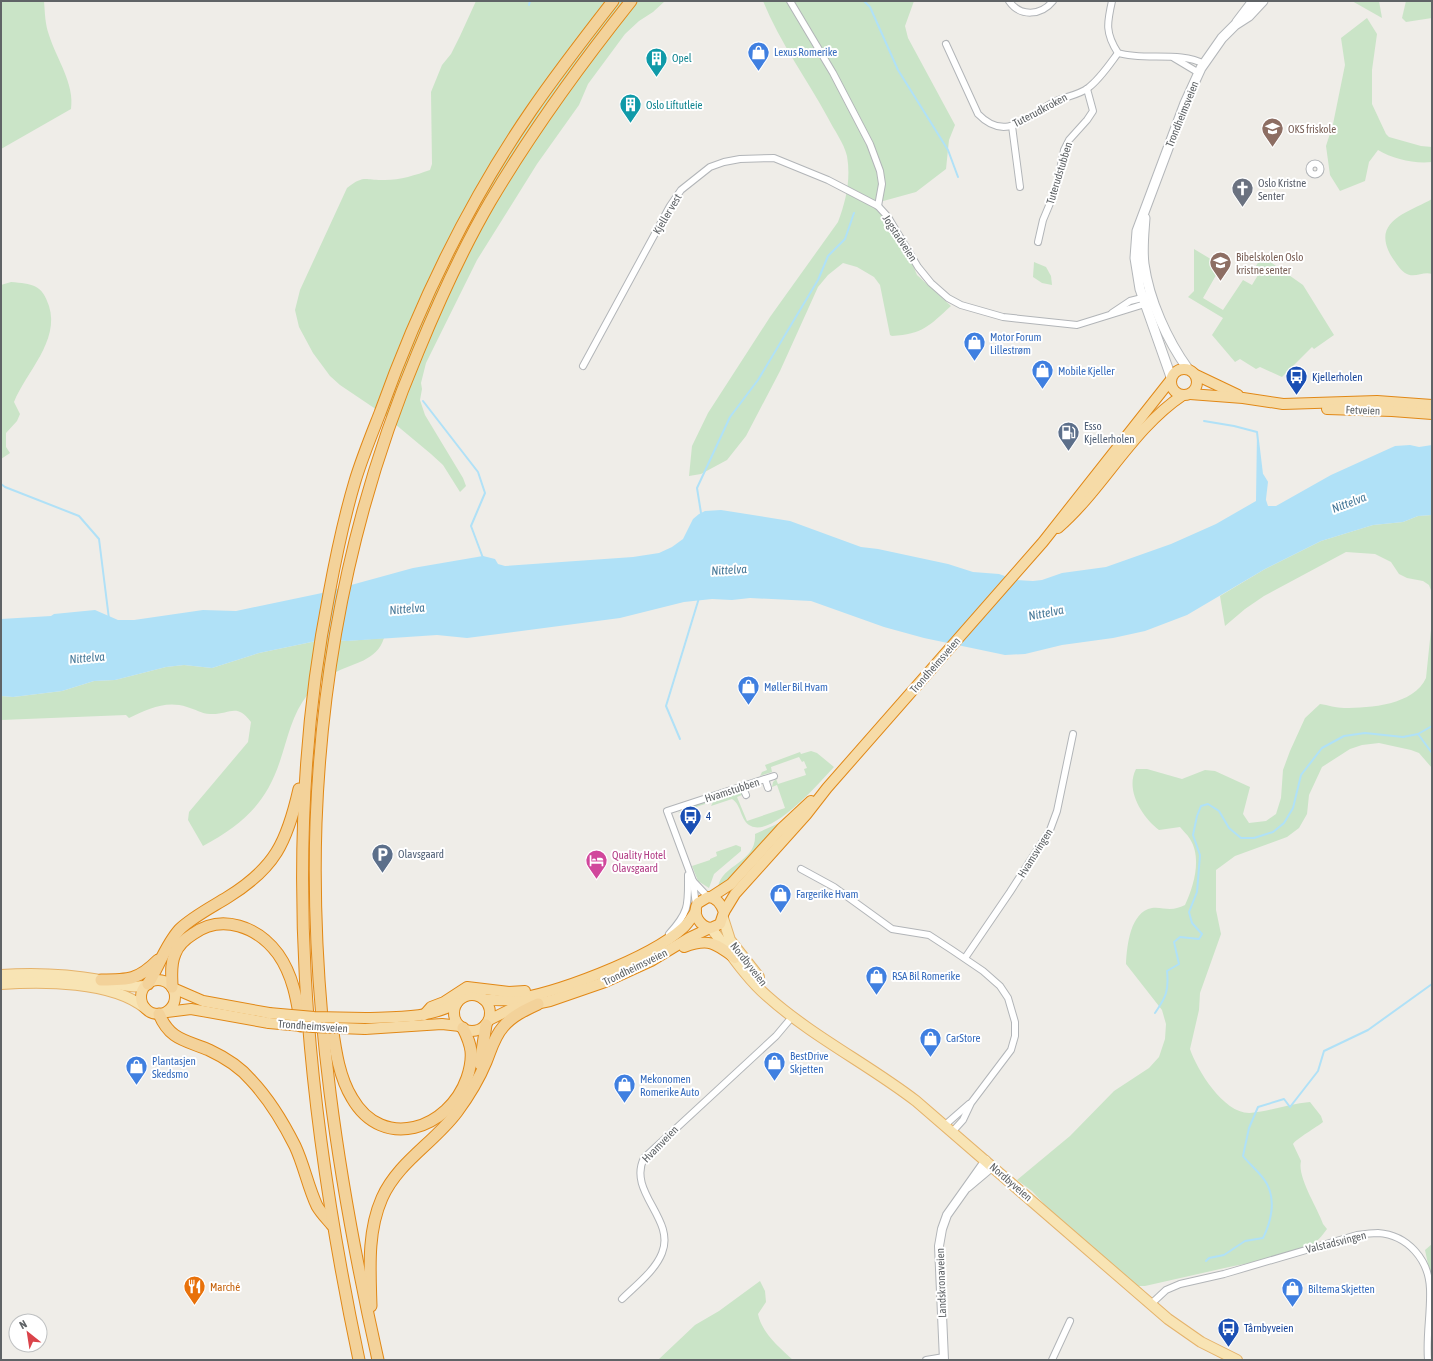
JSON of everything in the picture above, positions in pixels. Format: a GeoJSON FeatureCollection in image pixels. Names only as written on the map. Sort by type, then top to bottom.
{"type":"FeatureCollection","features":[{"type":"Feature","properties":{"kind":"highway"},"geometry":{"type":"LineString","coordinates":[[359,1360],[334,1227],[311,1062],[302,872],[306,754],[313,688],[328,599],[355,481],[393,376],[415,321],[438,270],[479,194],[530,112],[613,1]]}},
{"type":"Feature","properties":{"kind":"highway"},"geometry":{"type":"LineString","coordinates":[[378,1360],[351,1230],[336,1136],[325,1039],[318,943],[316,871],[319,769],[336,631],[360,520],[379,453],[408,374],[452,275],[489,205],[542,119],[585,58],[631,1]]}},
{"type":"Feature","properties":{"kind":"highway"},"geometry":{"type":"LineString","coordinates":[[1178,370],[1192,372],[1196,388],[1187,394],[1175,393],[1170,379],[1178,370]]}},
{"type":"Feature","properties":{"kind":"highway","name":"Fetveien"},"geometry":{"type":"LineString","coordinates":[[1192,372],[1244,398]]}},
{"type":"Feature","properties":{"kind":"highway","name":"Trondheimsveien"},"geometry":{"type":"LineString","coordinates":[[724,915],[735,894],[1043,542],[1170,379]]}},
{"type":"Feature","properties":{"kind":"highway","name":"Fetveien"},"geometry":{"type":"LineString","coordinates":[[1187,394],[1244,398],[1274,403],[1295,404],[1377,401],[1432,405]]}},
{"type":"Feature","properties":{"kind":"highway","name":"Trondheimsveien"},"geometry":{"type":"LineString","coordinates":[[1043,542],[1069,519],[1086,500],[1153,418],[1187,394]]}},
{"type":"Feature","properties":{"kind":"highway","name":"Fetveien"},"geometry":{"type":"LineString","coordinates":[[1295,404],[1313,408],[1432,414]]}},
{"type":"Feature","properties":{"kind":"highway"},"geometry":{"type":"LineString","coordinates":[[306,754],[294,811],[282,843],[272,861],[243,887],[183,926],[174,937],[141,997],[145,1008],[151,1013],[163,1013],[172,1007],[175,1000],[172,988],[172,968],[174,955],[182,943],[192,934],[208,926],[216,924],[235,924],[251,930],[272,946],[288,970],[295,992],[303,1037],[311,1062]]}},
{"type":"Feature","properties":{"kind":"highway","name":"Trondheimsveien"},"geometry":{"type":"LineString","coordinates":[[709,897],[731,884],[781,829],[827,788]]}},
{"type":"Feature","properties":{"kind":"highway"},"geometry":{"type":"LineString","coordinates":[[709,897],[718,901],[724,915],[717,926],[711,928],[700,922],[696,908],[702,899],[709,897]]}},
{"type":"Feature","properties":{"kind":"highway","name":"Trondheimsveien"},"geometry":{"type":"LineString","coordinates":[[483,999],[507,1000],[547,991],[623,963],[660,944],[685,927],[696,908]]}},
{"type":"Feature","properties":{"kind":"highway","name":"Trondheimsveien"},"geometry":{"type":"LineString","coordinates":[[487,1023],[511,1009],[538,1004],[605,982],[667,953],[689,938],[711,928]]}},
{"type":"Feature","properties":{"kind":"highway"},"geometry":{"type":"LineString","coordinates":[[667,953],[694,943],[705,941],[715,944],[735,958]]}},
{"type":"Feature","properties":{"kind":"highway"},"geometry":{"type":"LineString","coordinates":[[318,943],[337,1052],[344,1082],[363,1113],[377,1123],[392,1128],[412,1128],[434,1120],[451,1105],[465,1083],[470,1066],[470,1046],[462,1027],[455,1016],[458,1003],[463,998],[470,996],[477,996],[483,999],[490,1011],[474,1084]]}},
{"type":"Feature","properties":{"kind":"highway"},"geometry":{"type":"LineString","coordinates":[[101,980],[124,980],[138,976],[148,970],[164,954]]}},
{"type":"Feature","properties":{"kind":"highway"},"geometry":{"type":"LineString","coordinates":[[147,985],[161,980],[172,988]]}},
{"type":"Feature","properties":{"kind":"highway"},"geometry":{"type":"LineString","coordinates":[[424,1015],[431,1008],[467,987],[509,992],[533,989],[547,991]]}},
{"type":"Feature","properties":{"kind":"highway","name":"Trondheimsveien"},"geometry":{"type":"LineString","coordinates":[[172,988],[203,1001],[269,1013],[321,1017],[364,1018],[424,1015],[443,1011],[458,1003]]}},
{"type":"Feature","properties":{"kind":"highway"},"geometry":{"type":"LineString","coordinates":[[372,1333],[371,1245],[375,1218],[382,1198],[403,1166],[457,1113],[486,1063],[494,1040],[503,1027],[514,1017],[538,1004]]}},
{"type":"Feature","properties":{"kind":"highway","name":"Trondheimsveien"},"geometry":{"type":"LineString","coordinates":[[163,1013],[191,1009],[269,1023],[313,1027],[365,1029],[442,1024],[462,1027]]}},
{"type":"Feature","properties":{"kind":"highway"},"geometry":{"type":"LineString","coordinates":[[163,1013],[164,1026],[174,1036],[210,1051],[231,1062],[244,1072],[260,1090],[288,1133],[304,1168],[318,1207],[334,1227]]}},
{"type":"Feature","properties":{"kind":"highway"},"geometry":{"type":"LineString","coordinates":[[462,1027],[475,1031],[487,1023]]}},
{"type":"Feature","properties":{"kind":"main road","name":"Trondheimsveien"},"geometry":{"type":"LineString","coordinates":[[1170,379],[1143,301],[1136,267],[1135,250],[1137,232],[1171,139],[1199,73],[1218,44],[1253,1]]}},
{"type":"Feature","properties":{"kind":"main road","name":"Trondheimsveien"},"geometry":{"type":"LineString","coordinates":[[1235,25],[1249,16],[1263,1]]}},
{"type":"Feature","properties":{"kind":"main road","name":"Trondheimsveien"},"geometry":{"type":"LineString","coordinates":[[1145,211],[1144,264],[1153,298],[1174,347],[1192,372]]}},
{"type":"Feature","properties":{"kind":"main road","name":"Nordbyveien"},"geometry":{"type":"LineString","coordinates":[[724,915],[730,940],[781,1008]]}},
{"type":"Feature","properties":{"kind":"main road","name":"Nordbyveien"},"geometry":{"type":"LineString","coordinates":[[711,928],[766,995],[781,1008],[792,1017],[890,1082],[949,1128],[1151,1304],[1194,1337],[1237,1360]]}},
{"type":"Feature","properties":{"kind":"main road"},"geometry":{"type":"LineString","coordinates":[[1,975],[47,974],[101,980],[123,986],[147,985]]}},
{"type":"Feature","properties":{"kind":"main road"},"geometry":{"type":"LineString","coordinates":[[1,984],[57,984],[98,988],[131,998],[145,1008]]}},
{"type":"Feature","properties":{"kind":"street","name":"Jogstadveien"},"geometry":{"type":"LineString","coordinates":[[790,1],[832,73],[870,144],[880,171],[882,184],[878,206],[888,217],[918,267],[930,283],[948,298],[961,305],[1003,317],[1068,325],[1080,324],[1109,315],[1130,301],[1143,301],[1153,298]]}},
{"type":"Feature","properties":{"kind":"street"},"geometry":{"type":"LineString","coordinates":[[1009,1],[1015,8],[1028,13],[1043,10],[1053,1]]}},
{"type":"Feature","properties":{"kind":"street"},"geometry":{"type":"LineString","coordinates":[[1112,1],[1108,29],[1112,43],[1118,53],[1174,58],[1184,57],[1204,64]]}},
{"type":"Feature","properties":{"kind":"street","name":"Tuterudkroken"},"geometry":{"type":"LineString","coordinates":[[946,44],[978,114],[984,120],[997,127],[1012,126],[1052,103],[1087,89],[1107,68],[1118,53]]}},
{"type":"Feature","properties":{"kind":"street"},"geometry":{"type":"LineString","coordinates":[[1174,58],[1199,73]]}},
{"type":"Feature","properties":{"kind":"street","name":"Tuterudstubben"},"geometry":{"type":"LineString","coordinates":[[1038,242],[1043,220],[1056,189],[1064,150],[1068,140],[1087,120],[1092,111],[1087,89]]}},
{"type":"Feature","properties":{"kind":"street"},"geometry":{"type":"LineString","coordinates":[[1012,126],[1020,187]]}},
{"type":"Feature","properties":{"kind":"street","name":"Kjeller vest"},"geometry":{"type":"LineString","coordinates":[[583,366],[670,206],[682,190],[710,168],[724,162],[740,159],[774,158],[828,180],[870,200],[878,206]]}},
{"type":"Feature","properties":{"kind":"street","name":"Hvamsvingen"},"geometry":{"type":"LineString","coordinates":[[965,958],[1050,830],[1057,811],[1074,734]]}},
{"type":"Feature","properties":{"kind":"street","name":"Hvamstubben"},"geometry":{"type":"LineString","coordinates":[[688,871],[667,811],[774,776]]}},
{"type":"Feature","properties":{"kind":"street"},"geometry":{"type":"LineString","coordinates":[[765,779],[768,788]]}},
{"type":"Feature","properties":{"kind":"street"},"geometry":{"type":"LineString","coordinates":[[742,786],[746,795]]}},
{"type":"Feature","properties":{"kind":"street"},"geometry":{"type":"LineString","coordinates":[[801,869],[834,887],[892,929],[929,935],[965,958],[1000,986],[1010,1001],[1015,1022],[1015,1036],[1011,1050],[971,1103],[949,1128]]}},
{"type":"Feature","properties":{"kind":"street"},"geometry":{"type":"LineString","coordinates":[[688,871],[693,881],[709,897]]}},
{"type":"Feature","properties":{"kind":"street"},"geometry":{"type":"LineString","coordinates":[[660,944],[675,927],[686,909],[689,900],[688,871]]}},
{"type":"Feature","properties":{"kind":"street"},"geometry":{"type":"LineString","coordinates":[[693,881],[696,908]]}},
{"type":"Feature","properties":{"kind":"street","name":"Hvamveien"},"geometry":{"type":"LineString","coordinates":[[622,1299],[649,1272],[662,1254],[665,1244],[658,1217],[644,1191],[640,1178],[640,1166],[644,1158],[776,1036],[792,1017]]}},
{"type":"Feature","properties":{"kind":"street"},"geometry":{"type":"LineString","coordinates":[[949,1128],[962,1120],[971,1103]]}},
{"type":"Feature","properties":{"kind":"street","name":"Landskronaveien"},"geometry":{"type":"LineString","coordinates":[[944,1358],[939,1264],[940,1238],[947,1215],[966,1189],[980,1179],[990,1163]]}},
{"type":"Feature","properties":{"kind":"street","name":"Valstadsvingen"},"geometry":{"type":"LineString","coordinates":[[1151,1304],[1166,1290],[1180,1284],[1224,1274],[1357,1235],[1377,1233],[1387,1234],[1399,1238],[1415,1250],[1423,1261],[1428,1274],[1430,1288],[1428,1360]]}},
{"type":"Feature","properties":{"kind":"street"},"geometry":{"type":"LineString","coordinates":[[1052,1360],[1070,1321]]}},
{"type":"Feature","properties":{"kind":"street"},"geometry":{"type":"LineString","coordinates":[[926,1360],[944,1358]]}},
{"type":"Feature","properties":{"kind":"green space"},"geometry":{"type":"Polygon","coordinates":[[[1,1],[44,1],[45,18],[48,31],[68,81],[71,109],[1,149],[1,1]]]}},
{"type":"Feature","properties":{"kind":"green space"},"geometry":{"type":"Polygon","coordinates":[[[476,1],[665,1],[625,34],[588,84],[579,105],[537,164],[477,260],[426,363],[421,383],[422,389],[420,400],[425,415],[463,478],[466,486],[460,492],[443,465],[431,454],[383,414],[340,385],[330,376],[313,353],[299,327],[295,310],[300,290],[347,188],[358,181],[365,179],[396,179],[430,170],[432,164],[431,92],[442,65],[451,54],[476,1]]]}},
{"type":"Feature","properties":{"kind":"green space"},"geometry":{"type":"Polygon","coordinates":[[[763,1],[914,1],[905,26],[908,38],[955,125],[949,140],[946,169],[916,192],[876,203],[907,251],[917,275],[951,306],[925,328],[903,335],[892,336],[890,335],[880,285],[874,277],[857,267],[843,263],[828,275],[818,287],[780,371],[746,436],[727,460],[701,474],[689,476],[692,446],[708,413],[770,317],[838,222],[847,190],[848,165],[844,146],[777,32],[763,1]]]}},
{"type":"Feature","properties":{"kind":"green space"},"geometry":{"type":"Polygon","coordinates":[[[1352,1],[1379,1],[1382,18],[1352,1]]]}},
{"type":"Feature","properties":{"kind":"green space"},"geometry":{"type":"Polygon","coordinates":[[[1406,1],[1432,1],[1432,18],[1406,22],[1402,18],[1406,1]]]}},
{"type":"Feature","properties":{"kind":"green space"},"geometry":{"type":"Polygon","coordinates":[[[1367,18],[1377,34],[1372,70],[1372,104],[1386,134],[1389,137],[1421,146],[1432,147],[1432,162],[1404,160],[1390,156],[1378,150],[1369,162],[1365,181],[1340,191],[1330,175],[1326,146],[1333,124],[1345,65],[1341,38],[1367,18]]]}},
{"type":"Feature","properties":{"kind":"green space"},"geometry":{"type":"Polygon","coordinates":[[[1432,199],[1432,274],[1425,273],[1408,275],[1401,269],[1390,254],[1386,242],[1386,233],[1390,225],[1404,213],[1432,199]]]}},
{"type":"Feature","properties":{"kind":"green space"},"geometry":{"type":"Polygon","coordinates":[[[1194,249],[1224,267],[1221,271],[1219,270],[1203,298],[1223,310],[1243,280],[1252,285],[1258,275],[1253,271],[1262,256],[1303,285],[1334,335],[1314,349],[1312,347],[1282,377],[1260,367],[1256,369],[1240,359],[1235,362],[1212,335],[1223,318],[1188,297],[1194,291],[1194,249]]]}},
{"type":"Feature","properties":{"kind":"green space"},"geometry":{"type":"Polygon","coordinates":[[[1034,262],[1046,267],[1051,276],[1052,285],[1042,283],[1033,277],[1034,262]]]}},
{"type":"Feature","properties":{"kind":"green space"},"geometry":{"type":"Polygon","coordinates":[[[11,282],[35,286],[39,289],[43,293],[49,306],[51,319],[50,332],[46,344],[14,402],[20,414],[17,421],[6,433],[6,447],[10,453],[1,459],[1,285],[11,282]]]}},
{"type":"Feature","properties":{"kind":"green space"},"geometry":{"type":"Polygon","coordinates":[[[1432,515],[1432,593],[1429,585],[1423,581],[1407,578],[1399,574],[1391,562],[1375,554],[1346,552],[1264,596],[1245,609],[1225,626],[1220,596],[1265,569],[1321,541],[1373,525],[1403,522],[1418,516],[1432,515]]]}},
{"type":"Feature","properties":{"kind":"green space"},"geometry":{"type":"Polygon","coordinates":[[[1432,620],[1432,768],[1419,753],[1411,750],[1379,743],[1362,745],[1350,749],[1322,767],[1309,795],[1307,814],[1299,828],[1287,837],[1235,856],[1216,870],[1216,910],[1221,934],[1200,993],[1199,1010],[1190,1049],[1205,1079],[1221,1099],[1240,1111],[1250,1113],[1310,1102],[1321,1116],[1323,1122],[1293,1144],[1301,1161],[1302,1175],[1305,1183],[1323,1224],[1327,1229],[1319,1239],[1312,1244],[1287,1254],[1145,1286],[1136,1286],[1056,1217],[1032,1191],[1017,1180],[1070,1136],[1114,1091],[1149,1068],[1159,1057],[1165,1039],[1166,1024],[1162,1010],[1126,964],[1127,948],[1134,923],[1145,911],[1152,908],[1174,909],[1185,905],[1194,881],[1196,855],[1190,839],[1180,827],[1159,830],[1141,811],[1134,794],[1133,786],[1133,777],[1136,769],[1147,769],[1182,779],[1205,770],[1215,771],[1250,787],[1243,814],[1249,823],[1266,821],[1276,814],[1281,798],[1283,770],[1305,718],[1320,704],[1341,708],[1378,706],[1402,699],[1412,694],[1420,687],[1426,678],[1432,620]]]}},
{"type":"Feature","properties":{"kind":"green space"},"geometry":{"type":"Polygon","coordinates":[[[384,638],[381,646],[370,657],[330,675],[311,691],[294,718],[274,776],[260,801],[251,812],[230,830],[203,846],[188,820],[189,812],[248,742],[251,722],[241,712],[232,711],[207,714],[187,707],[172,704],[157,706],[129,718],[126,715],[1,720],[1,696],[13,697],[62,691],[94,681],[115,680],[166,667],[184,665],[212,668],[259,653],[326,639],[347,641],[384,638]]]}},
{"type":"Feature","properties":{"kind":"green space"},"geometry":{"type":"Polygon","coordinates":[[[811,751],[817,753],[834,767],[796,806],[771,824],[760,827],[747,824],[738,805],[732,799],[711,806],[713,802],[741,792],[742,795],[737,797],[747,821],[785,808],[777,785],[772,787],[773,782],[776,779],[778,784],[806,775],[804,769],[807,768],[804,761],[802,762],[799,757],[771,767],[772,772],[760,776],[762,772],[767,770],[765,765],[800,752],[801,754],[811,751]]]}},
{"type":"Feature","properties":{"kind":"green space"},"geometry":{"type":"Polygon","coordinates":[[[705,802],[705,804],[678,813],[682,810],[705,802]]]}},
{"type":"Feature","properties":{"kind":"green space"},"geometry":{"type":"Polygon","coordinates":[[[786,820],[731,879],[718,887],[721,879],[726,873],[751,851],[754,844],[755,834],[786,820]]]}},
{"type":"Feature","properties":{"kind":"green space"},"geometry":{"type":"Polygon","coordinates":[[[736,845],[741,847],[741,851],[714,874],[709,888],[698,881],[692,866],[710,860],[717,856],[716,852],[736,845]]]}},
{"type":"Feature","properties":{"kind":"green space"},"geometry":{"type":"Polygon","coordinates":[[[1432,1244],[1431,1340],[1427,1301],[1428,1264],[1425,1250],[1432,1244]]]}},
{"type":"Feature","properties":{"kind":"green space"},"geometry":{"type":"Polygon","coordinates":[[[760,1281],[765,1291],[766,1302],[758,1314],[760,1321],[772,1339],[793,1360],[658,1360],[695,1325],[719,1311],[760,1281]]]}},
{"type":"Feature","properties":{"kind":"water","name":"Nittelva"},"geometry":{"type":"Polygon","coordinates":[[[1257,432],[1262,474],[1267,482],[1265,497],[1268,506],[1276,506],[1331,475],[1395,446],[1410,445],[1419,447],[1432,445],[1432,515],[1418,516],[1403,522],[1373,525],[1321,541],[1265,569],[1187,615],[1145,631],[1113,638],[1062,645],[1025,654],[1005,655],[924,638],[884,627],[811,601],[750,598],[732,600],[712,599],[684,602],[620,618],[467,638],[437,635],[347,641],[326,639],[259,653],[212,668],[184,665],[166,667],[115,680],[94,681],[62,691],[13,697],[1,696],[1,619],[51,616],[54,614],[95,610],[118,620],[134,620],[203,610],[236,611],[322,593],[413,568],[483,556],[495,559],[498,564],[505,566],[633,557],[659,553],[672,547],[683,539],[693,519],[705,511],[721,510],[790,521],[861,547],[878,549],[948,564],[973,572],[999,574],[1016,580],[1042,580],[1062,573],[1106,567],[1171,544],[1216,524],[1256,501],[1257,432]]]}},
{"type":"Feature","properties":{"kind":"waterway"},"geometry":{"type":"LineString","coordinates":[[529,5],[530,1]]}},
{"type":"Feature","properties":{"kind":"waterway"},"geometry":{"type":"LineString","coordinates":[[864,1],[870,7],[898,70],[948,150],[958,177]]}},
{"type":"Feature","properties":{"kind":"waterway"},"geometry":{"type":"LineString","coordinates":[[701,513],[697,488],[730,417],[758,380],[818,280],[828,256],[845,239],[854,213]]}},
{"type":"Feature","properties":{"kind":"waterway"},"geometry":{"type":"LineString","coordinates":[[423,401],[478,472],[485,493],[471,526],[483,558]]}},
{"type":"Feature","properties":{"kind":"waterway"},"geometry":{"type":"LineString","coordinates":[[1204,421],[1234,426],[1257,432],[1262,474],[1267,482],[1265,499]]}},
{"type":"Feature","properties":{"kind":"waterway"},"geometry":{"type":"LineString","coordinates":[[1,484],[5,487],[79,516],[99,539],[109,619]]}},
{"type":"Feature","properties":{"kind":"waterway"},"geometry":{"type":"LineString","coordinates":[[680,739],[666,706],[699,598]]}},
{"type":"Feature","properties":{"kind":"waterway"},"geometry":{"type":"LineString","coordinates":[[1155,1013],[1166,994],[1168,984],[1167,971],[1179,964],[1174,942],[1180,937],[1199,939],[1202,934],[1192,923],[1189,912],[1197,892],[1200,855],[1193,835],[1201,806],[1208,804],[1219,811],[1229,828],[1241,838],[1254,838],[1273,832],[1284,823],[1293,808],[1301,775],[1322,748],[1344,736],[1365,733],[1403,737],[1418,734],[1432,726]]}},
{"type":"Feature","properties":{"kind":"waterway"},"geometry":{"type":"LineString","coordinates":[[1418,734],[1432,753]]}},
{"type":"Feature","properties":{"kind":"waterway"},"geometry":{"type":"LineString","coordinates":[[1206,1261],[1209,1258],[1224,1255],[1245,1241],[1263,1238],[1268,1225],[1272,1204],[1270,1191],[1262,1177],[1243,1156],[1249,1128],[1258,1107],[1284,1099],[1290,1107],[1318,1071],[1324,1051],[1368,1030],[1432,984]]}},
{"type":"Feature","properties":{"kind":"place","name":"Lexus Romerike"},"geometry":{"type":"Point","coordinates":[758,72]}},
{"type":"Feature","properties":{"kind":"place","name":"Opel"},"geometry":{"type":"Point","coordinates":[656,78]}},
{"type":"Feature","properties":{"kind":"place","name":"Oslo Liftutleie"},"geometry":{"type":"Point","coordinates":[630,124]}},
{"type":"Feature","properties":{"kind":"place","name":"OKS friskole"},"geometry":{"type":"Point","coordinates":[1273,148]}},
{"type":"Feature","properties":{"kind":"place","name":"Oslo Kristne Senter"},"geometry":{"type":"Point","coordinates":[1243,208]}},
{"type":"Feature","properties":{"kind":"place","name":"Bibelskolen Oslo kristne senter"},"geometry":{"type":"Point","coordinates":[1221,282]}},
{"type":"Feature","properties":{"kind":"place","name":"Motor Forum Lillestrøm"},"geometry":{"type":"Point","coordinates":[974,362]}},
{"type":"Feature","properties":{"kind":"place","name":"Mobile Kjeller"},"geometry":{"type":"Point","coordinates":[1042,390]}},
{"type":"Feature","properties":{"kind":"place","name":"Kjellerholen"},"geometry":{"type":"Point","coordinates":[1296,396]}},
{"type":"Feature","properties":{"kind":"place","name":"Esso Kjellerholen"},"geometry":{"type":"Point","coordinates":[1068,452]}},
{"type":"Feature","properties":{"kind":"place","name":"Møller Bil Hvam"},"geometry":{"type":"Point","coordinates":[749,706]}},
{"type":"Feature","properties":{"kind":"place","name":"4"},"geometry":{"type":"Point","coordinates":[690,836]}},
{"type":"Feature","properties":{"kind":"place","name":"Olavsgaard"},"geometry":{"type":"Point","coordinates":[382,874]}},
{"type":"Feature","properties":{"kind":"place","name":"Quality Hotel Olavsgaard"},"geometry":{"type":"Point","coordinates":[596,880]}},
{"type":"Feature","properties":{"kind":"place","name":"Fargerike Hvam"},"geometry":{"type":"Point","coordinates":[781,914]}},
{"type":"Feature","properties":{"kind":"place","name":"RSA Bil Romerike"},"geometry":{"type":"Point","coordinates":[877,996]}},
{"type":"Feature","properties":{"kind":"place","name":"CarStore"},"geometry":{"type":"Point","coordinates":[930,1058]}},
{"type":"Feature","properties":{"kind":"place","name":"BestDrive Skjetten"},"geometry":{"type":"Point","coordinates":[775,1082]}},
{"type":"Feature","properties":{"kind":"place","name":"Plantasjen Skedsmo"},"geometry":{"type":"Point","coordinates":[137,1086]}},
{"type":"Feature","properties":{"kind":"place","name":"Mekonomen Romerike Auto"},"geometry":{"type":"Point","coordinates":[625,1104]}},
{"type":"Feature","properties":{"kind":"place","name":"Marché"},"geometry":{"type":"Point","coordinates":[194,1306]}},
{"type":"Feature","properties":{"kind":"place","name":"Biltema Skjetten"},"geometry":{"type":"Point","coordinates":[1293,1308]}},
{"type":"Feature","properties":{"kind":"place","name":"Tårnbyveien"},"geometry":{"type":"Point","coordinates":[1229,1348]}}]}
